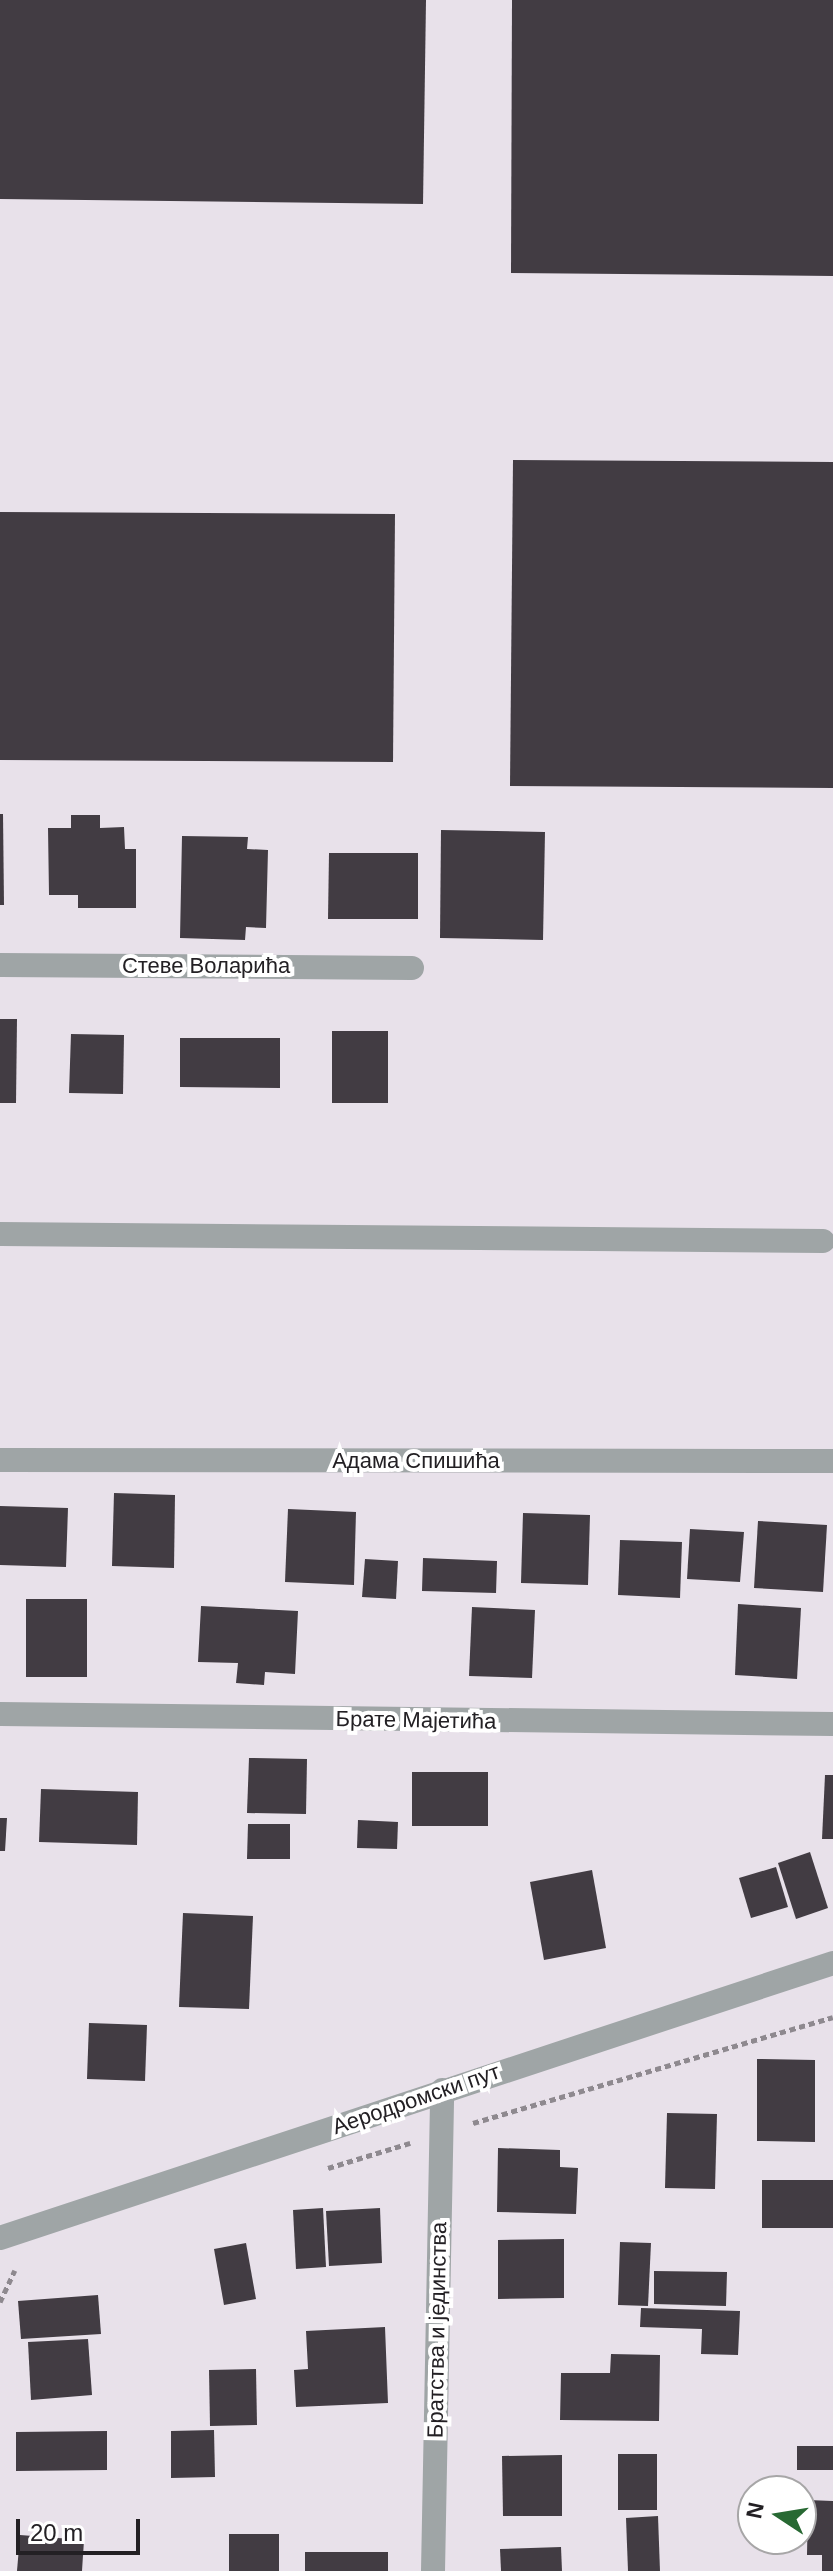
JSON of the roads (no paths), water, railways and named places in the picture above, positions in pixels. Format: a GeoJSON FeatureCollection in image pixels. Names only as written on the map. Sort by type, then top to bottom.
{"type":"FeatureCollection","features":[{"type":"Feature","properties":{"kind":"street","name":"Стеве Воларића"},"geometry":{"type":"LineString","coordinates":[[0,965],[412,968]]}},
{"type":"Feature","properties":{"kind":"street"},"geometry":{"type":"LineString","coordinates":[[0,1234],[823,1241]]}},
{"type":"Feature","properties":{"kind":"street","name":"Адама Спишића"},"geometry":{"type":"LineString","coordinates":[[0,1460],[833,1461]]}},
{"type":"Feature","properties":{"kind":"street","name":"Брате Мајетића"},"geometry":{"type":"LineString","coordinates":[[0,1714],[833,1724]]}},
{"type":"Feature","properties":{"kind":"street","name":"Аеродромски пут"},"geometry":{"type":"LineString","coordinates":[[0,2238],[833,1963]]}},
{"type":"Feature","properties":{"kind":"street","name":"Братства и јединства"},"geometry":{"type":"LineString","coordinates":[[433,2571],[442,2090]]}}]}
